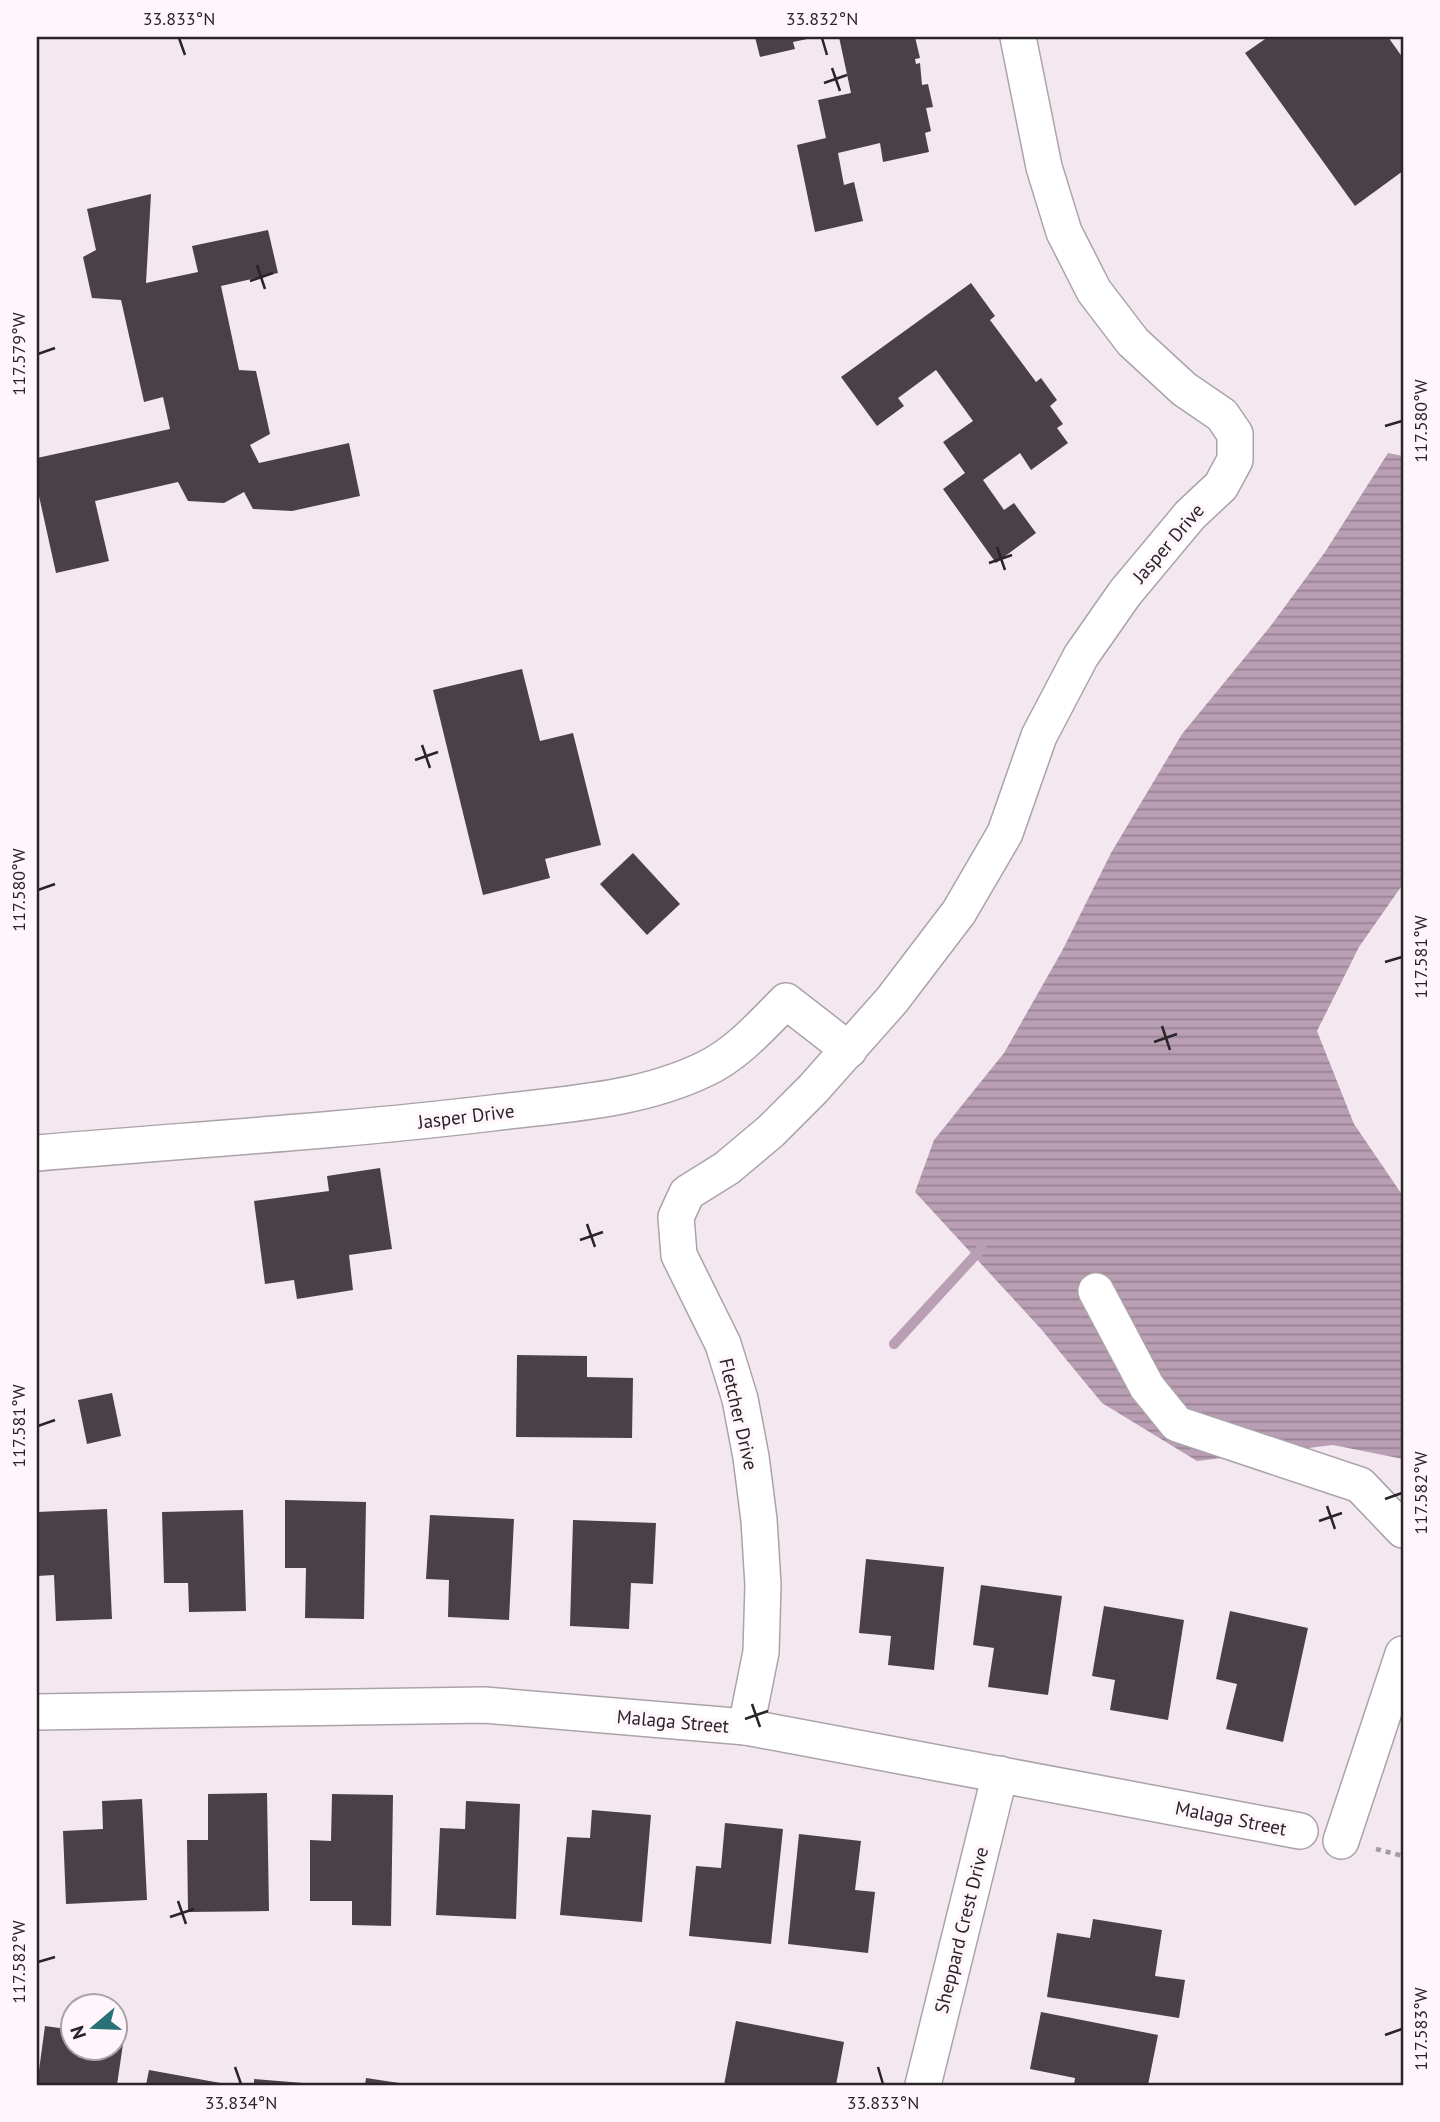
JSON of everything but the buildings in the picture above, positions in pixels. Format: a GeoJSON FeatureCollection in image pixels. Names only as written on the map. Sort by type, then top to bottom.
{"type":"FeatureCollection","features":[{"type":"Feature","properties":{"kind":"street","name":"Jasper Drive"},"geometry":{"type":"LineString","coordinates":[[813,1089],[892,1000],[959,912],[1005,833],[1039,736],[1081,656],[1125,593],[1190,515],[1221,486],[1235,460],[1235,434],[1222,415],[1184,389],[1133,342],[1094,291],[1064,232],[1044,167],[1018,37]]}},
{"type":"Feature","properties":{"kind":"street","name":"Jasper Drive"},"geometry":{"type":"LineString","coordinates":[[37,1153],[412,1122],[615,1098],[666,1085],[707,1068],[740,1046],[786,1001],[849,1050]]}},
{"type":"Feature","properties":{"kind":"street","name":"Fletcher Drive"},"geometry":{"type":"LineString","coordinates":[[746,1727],[761,1652],[763,1585],[760,1521],[740,1399],[723,1344],[679,1255],[676,1217],[687,1193],[727,1168],[771,1131],[813,1089]]}},
{"type":"Feature","properties":{"kind":"street"},"geometry":{"type":"LineString","coordinates":[[1096,1291],[1147,1387],[1177,1424],[1360,1485],[1403,1530]]}},
{"type":"Feature","properties":{"kind":"street"},"geometry":{"type":"LineString","coordinates":[[1341,1841],[1403,1654]]}},
{"type":"Feature","properties":{"kind":"street","name":"Malaga Street"},"geometry":{"type":"LineString","coordinates":[[37,1712],[484,1705],[746,1727],[1300,1831]]}},
{"type":"Feature","properties":{"kind":"street","name":"Sheppard Crest Drive"},"geometry":{"type":"LineString","coordinates":[[923,2085],[1000,1774]]}},
{"type":"Feature","properties":{"kind":"shaded area"},"geometry":{"type":"Polygon","coordinates":[[[1388,453],[1403,456],[1403,884],[1359,947],[1317,1031],[1354,1124],[1403,1196],[1403,1459],[1333,1445],[1197,1461],[1102,1403],[1041,1329],[915,1192],[934,1140],[1004,1053],[1062,951],[1111,853],[1182,734],[1269,628],[1325,552],[1388,453]]]}},
{"type":"Feature","properties":{"kind":"waterway"},"geometry":{"type":"LineString","coordinates":[[894,1344],[982,1248]]}}]}
